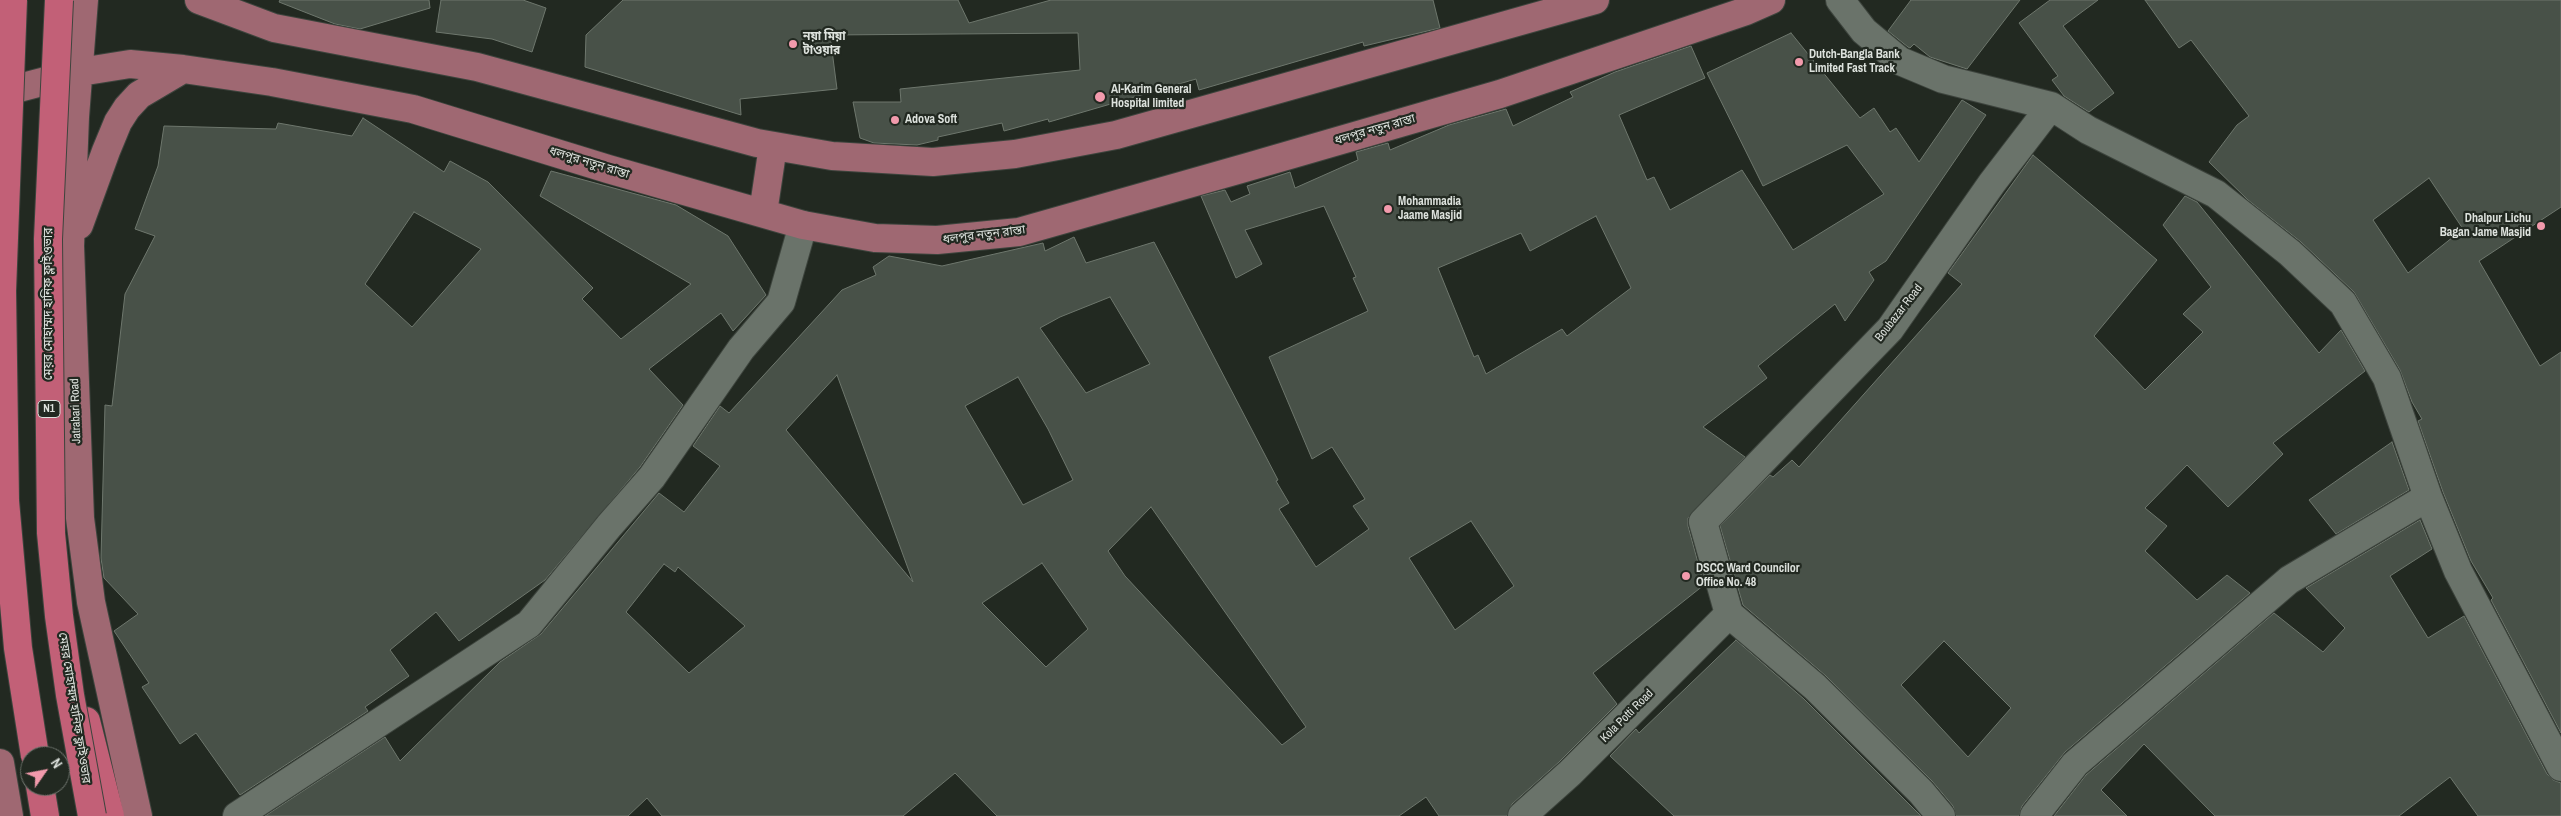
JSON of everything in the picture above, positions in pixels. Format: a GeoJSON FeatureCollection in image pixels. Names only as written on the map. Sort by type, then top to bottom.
{"type":"FeatureCollection","features":[{"type":"Feature","properties":{"kind":"highway"},"geometry":{"type":"LineString","coordinates":[[13,0],[2,291],[5,501],[18,648],[33,746]]}},
{"type":"Feature","properties":{"kind":"highway","name":"মেয়র মোহাম্মদ হানিফ ফ্লাইওভার"},"geometry":{"type":"LineString","coordinates":[[58,0],[48,239],[51,533],[59,616],[70,695],[92,816]]}},
{"type":"Feature","properties":{"kind":"highway"},"geometry":{"type":"LineString","coordinates":[[59,616],[110,816]]}},
{"type":"Feature","properties":{"kind":"highway"},"geometry":{"type":"LineString","coordinates":[[42,796],[45,816]]}},
{"type":"Feature","properties":{"kind":"main road"},"geometry":{"type":"LineString","coordinates":[[0,19],[1,0]]}},
{"type":"Feature","properties":{"kind":"main road","name":"Jatrabari Road"},"geometry":{"type":"LineString","coordinates":[[84,0],[80,72],[75,117],[70,246],[80,518],[91,602],[138,816]]}},
{"type":"Feature","properties":{"kind":"main road"},"geometry":{"type":"LineString","coordinates":[[199,0],[274,28],[477,67],[774,146],[832,156],[925,162],[1015,154],[1116,136],[1595,0]]}},
{"type":"Feature","properties":{"kind":"main road","name":"ধলপুর নতুন রাস্তা"},"geometry":{"type":"LineString","coordinates":[[0,93],[80,72],[130,64],[183,69],[272,82],[413,109],[608,169],[803,225],[875,238],[937,240],[1019,232],[1500,94],[1746,11],[1772,0]]}},
{"type":"Feature","properties":{"kind":"main road"},"geometry":{"type":"LineString","coordinates":[[70,246],[118,122],[139,95],[183,69]]}},
{"type":"Feature","properties":{"kind":"main road"},"geometry":{"type":"LineString","coordinates":[[763,213],[774,146]]}},
{"type":"Feature","properties":{"kind":"main road"},"geometry":{"type":"LineString","coordinates":[[0,763],[9,816]]}},
{"type":"Feature","properties":{"kind":"street"},"geometry":{"type":"LineString","coordinates":[[1840,0],[1864,31],[1900,61],[1943,79],[2051,106],[2088,130],[2216,194],[2290,253],[2343,303],[2387,378],[2428,498],[2458,570],[2561,768]]}},
{"type":"Feature","properties":{"kind":"street","name":"Boubazar Road"},"geometry":{"type":"LineString","coordinates":[[1729,614],[1703,522],[1890,329],[1992,184],[2051,106]]}},
{"type":"Feature","properties":{"kind":"street"},"geometry":{"type":"LineString","coordinates":[[236,816],[529,624],[609,526],[652,477],[741,349],[781,302],[803,225]]}},
{"type":"Feature","properties":{"kind":"street"},"geometry":{"type":"LineString","coordinates":[[2034,816],[2075,764],[2289,580],[2428,498]]}},
{"type":"Feature","properties":{"kind":"street"},"geometry":{"type":"LineString","coordinates":[[1729,614],[1815,687],[1921,792],[1941,816]]}},
{"type":"Feature","properties":{"kind":"street","name":"Kola Potti Road"},"geometry":{"type":"LineString","coordinates":[[1522,816],[1570,773],[1729,614]]}},
{"type":"Feature","properties":{"kind":"building"},"geometry":{"type":"Polygon","coordinates":[[[280,0],[429,0],[430,8],[360,29],[335,24],[279,2],[280,0]]]}},
{"type":"Feature","properties":{"kind":"building"},"geometry":{"type":"Polygon","coordinates":[[[441,0],[523,0],[546,8],[532,52],[492,39],[436,32],[441,0]]]}},
{"type":"Feature","properties":{"kind":"building"},"geometry":{"type":"Polygon","coordinates":[[[623,0],[958,0],[969,23],[1051,0],[1433,0],[1440,28],[1364,46],[1363,42],[1199,90],[1196,79],[1049,122],[1048,119],[1004,131],[1002,123],[938,137],[938,140],[917,145],[874,143],[860,138],[853,102],[901,102],[900,89],[1080,70],[1078,33],[830,35],[837,89],[740,99],[741,115],[585,67],[586,35],[623,0]]]}},
{"type":"Feature","properties":{"kind":"building"},"geometry":{"type":"Polygon","coordinates":[[[1911,0],[2020,0],[1967,69],[1930,57],[1914,44],[1910,48],[1888,31],[1911,0]]]}},
{"type":"Feature","properties":{"kind":"building"},"geometry":{"type":"Polygon","coordinates":[[[2050,0],[2098,0],[2063,26],[2114,93],[2089,112],[2064,96],[2052,80],[2058,76],[2019,23],[2050,0]]]}},
{"type":"Feature","properties":{"kind":"building"},"geometry":{"type":"Polygon","coordinates":[[[2145,0],[2561,0],[2561,207],[2479,261],[2540,366],[2561,352],[2561,733],[2491,600],[2493,598],[2471,561],[2443,492],[2418,421],[2422,419],[2412,402],[2400,370],[2354,292],[2301,242],[2248,200],[2209,162],[2237,125],[2249,116],[2191,40],[2179,48],[2145,0]],[[2429,178],[2373,220],[2408,273],[2463,229],[2429,178]]]}},
{"type":"Feature","properties":{"kind":"building"},"geometry":{"type":"Polygon","coordinates":[[[1791,33],[1860,118],[1874,108],[1890,132],[1896,128],[1919,162],[1962,100],[1986,115],[1886,261],[1869,272],[1874,280],[1845,321],[1835,304],[1758,366],[1767,378],[1703,427],[1745,457],[1688,518],[1688,526],[1704,585],[1593,673],[1617,704],[1559,762],[1512,804],[1507,816],[1439,816],[1426,797],[1399,816],[997,816],[955,773],[903,816],[662,816],[647,798],[628,816],[265,816],[385,737],[400,761],[500,662],[541,634],[659,493],[684,512],[720,466],[693,446],[720,406],[729,413],[842,290],[876,275],[873,267],[889,256],[942,266],[1043,243],[1045,251],[1074,237],[1086,263],[1154,242],[1289,503],[1279,509],[1316,567],[1369,529],[1353,506],[1365,499],[1332,447],[1312,459],[1269,357],[1368,311],[1353,278],[1356,277],[1324,206],[1245,230],[1262,264],[1236,278],[1201,196],[1225,190],[1231,202],[1250,194],[1247,186],[1290,172],[1295,188],[1358,160],[1356,152],[1388,143],[1390,150],[1449,125],[1506,109],[1513,126],[1573,97],[1570,92],[1615,72],[1691,46],[1705,78],[1619,115],[1647,180],[1654,177],[1670,210],[1742,170],[1793,250],[1884,194],[1847,145],[1763,186],[1707,73],[1791,33]],[[1596,216],[1530,251],[1521,233],[1438,268],[1474,357],[1478,355],[1486,374],[1562,329],[1567,336],[1631,288],[1596,216]],[[1110,297],[1060,317],[1040,328],[1086,393],[1150,364],[1110,297]],[[837,375],[786,430],[913,582],[837,375]],[[1018,377],[965,406],[1023,505],[1073,480],[1048,429],[1018,377]],[[1151,507],[1108,551],[1125,576],[1282,745],[1306,727],[1151,507]],[[1471,521],[1409,558],[1455,630],[1514,586],[1471,521]],[[1042,563],[982,603],[1046,667],[1088,629],[1042,563]],[[664,564],[626,612],[689,673],[745,626],[678,567],[675,572],[664,564]]]}},
{"type":"Feature","properties":{"kind":"building"},"geometry":{"type":"Polygon","coordinates":[[[363,118],[444,172],[450,161],[488,182],[593,288],[582,299],[621,339],[691,284],[540,196],[551,171],[676,205],[728,236],[766,295],[733,331],[721,313],[649,369],[683,405],[640,467],[545,580],[459,641],[436,612],[390,650],[409,676],[365,707],[368,711],[240,795],[196,733],[180,744],[142,687],[149,683],[114,631],[138,614],[104,578],[101,558],[105,405],[112,406],[125,294],[155,236],[135,229],[158,166],[164,126],[276,129],[278,123],[352,136],[363,118]],[[414,212],[365,284],[412,327],[481,249],[414,212]]]}},
{"type":"Feature","properties":{"kind":"building"},"geometry":{"type":"Polygon","coordinates":[[[2033,155],[2157,260],[2094,336],[2145,390],[2203,332],[2183,314],[2211,287],[2163,225],[2185,196],[2197,202],[2319,353],[2341,330],[2365,371],[2273,443],[2283,454],[2228,507],[2187,465],[2145,508],[2167,526],[2145,551],[2197,600],[2227,575],[2250,593],[2065,752],[2022,806],[2019,816],[1956,816],[1953,806],[1932,781],[1826,676],[1743,605],[1720,526],[1770,475],[1773,477],[1792,460],[1799,467],[1962,284],[1948,273],[2033,155]],[[1944,641],[1901,685],[1968,757],[2011,708],[1944,641]]]}},
{"type":"Feature","properties":{"kind":"building"},"geometry":{"type":"Polygon","coordinates":[[[2392,442],[2409,490],[2336,534],[2309,500],[2392,442]]]}},
{"type":"Feature","properties":{"kind":"building"},"geometry":{"type":"Polygon","coordinates":[[[2420,520],[2432,549],[2390,576],[2428,638],[2464,616],[2547,774],[2553,780],[2561,783],[2561,816],[2478,816],[2450,777],[2399,816],[2215,816],[2144,744],[2101,790],[2127,816],[2054,816],[2086,775],[2274,613],[2323,652],[2345,628],[2306,588],[2420,520]]]}},
{"type":"Feature","properties":{"kind":"building"},"geometry":{"type":"Polygon","coordinates":[[[1736,640],[1804,699],[1921,816],[1674,816],[1610,756],[1636,729],[1639,733],[1736,640]]]}},
{"type":"Feature","properties":{"kind":"place","name":"নয়া মিয়া টাওয়ার"},"geometry":{"type":"Point","coordinates":[793,44]}},
{"type":"Feature","properties":{"kind":"place","name":"Dutch-Bangla Bank Limited Fast Track"},"geometry":{"type":"Point","coordinates":[1799,62]}},
{"type":"Feature","properties":{"kind":"place","name":"Al-Karim General Hospital limited"},"geometry":{"type":"Point","coordinates":[1100,97]}},
{"type":"Feature","properties":{"kind":"place","name":"Adova Soft"},"geometry":{"type":"Point","coordinates":[895,120]}},
{"type":"Feature","properties":{"kind":"place","name":"Mohammadia Jaame Masjid"},"geometry":{"type":"Point","coordinates":[1388,209]}},
{"type":"Feature","properties":{"kind":"place","name":"Dhalpur Lichu Bagan Jame Masjid"},"geometry":{"type":"Point","coordinates":[2541,226]}},
{"type":"Feature","properties":{"kind":"place","name":"DSCC Ward Councilor Office No. 48"},"geometry":{"type":"Point","coordinates":[1686,576]}}]}
